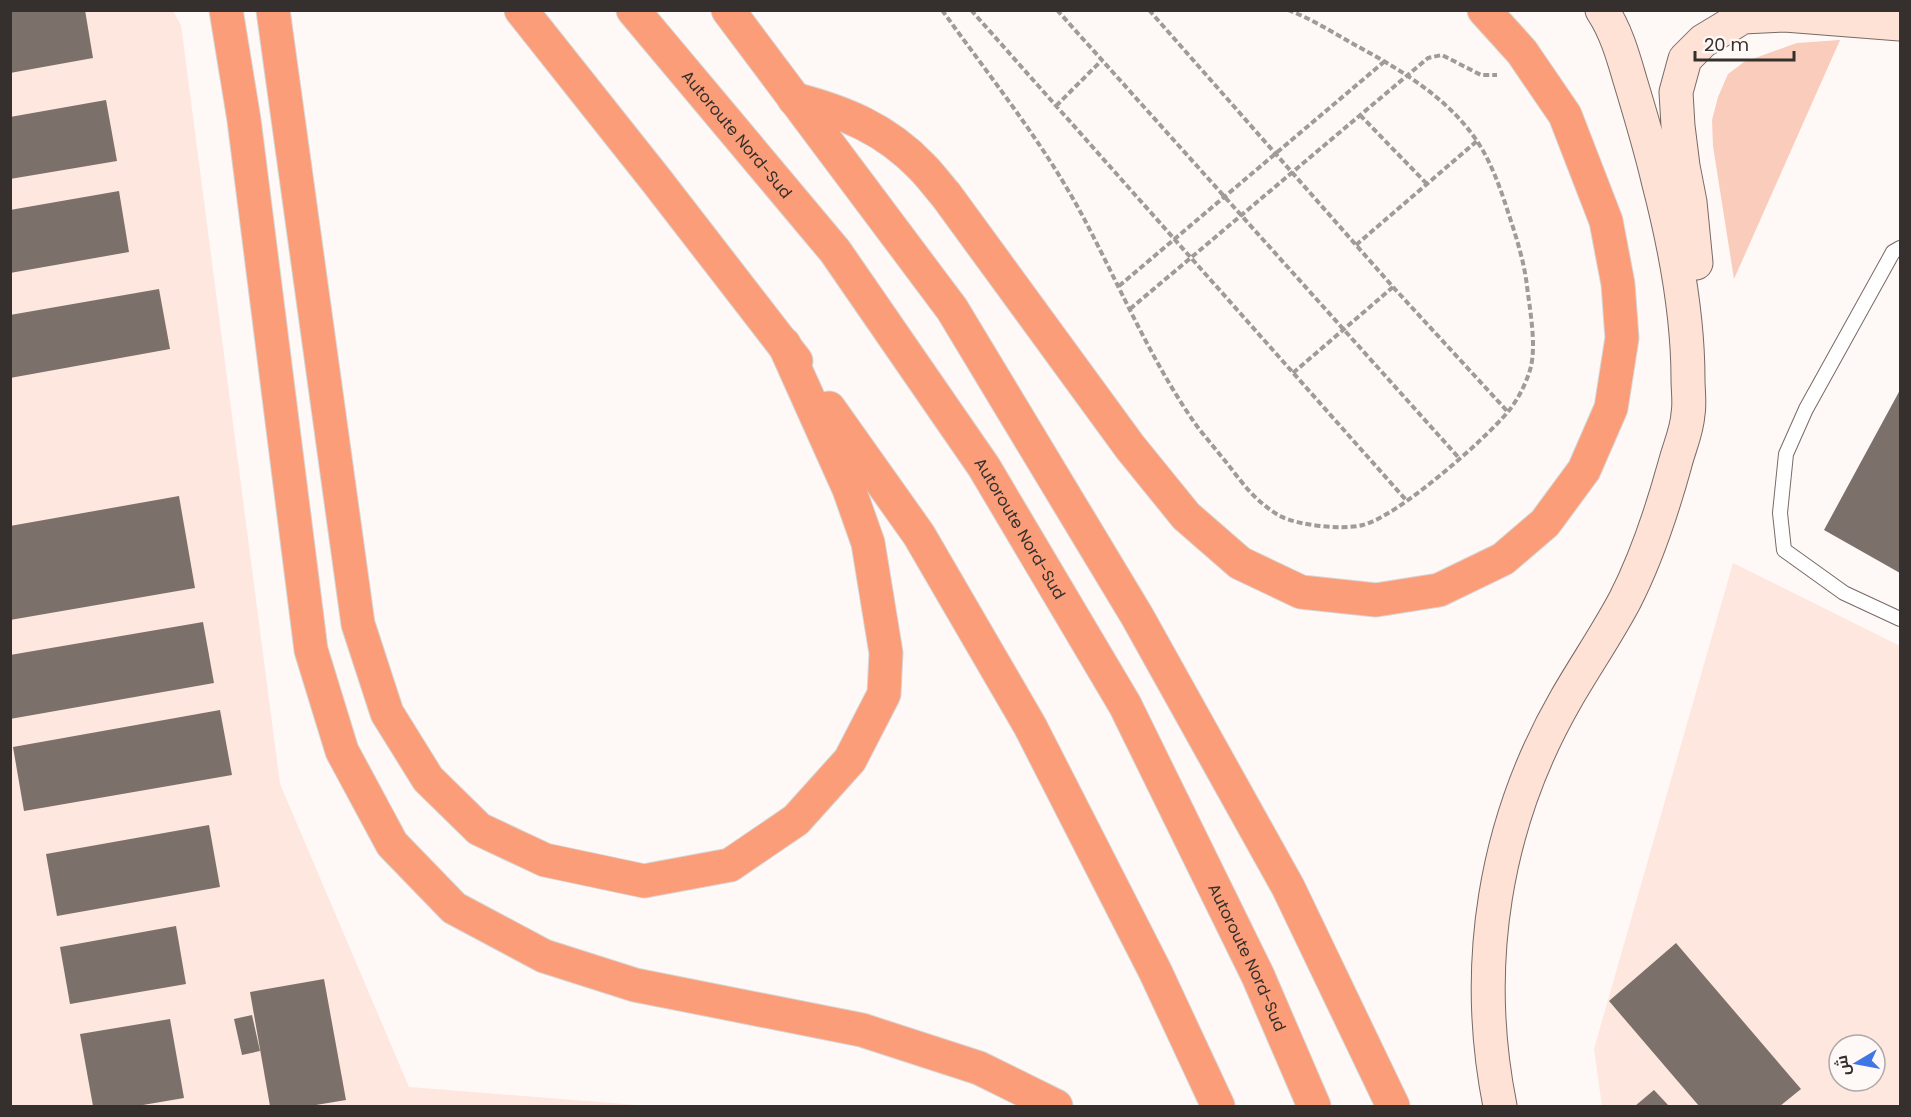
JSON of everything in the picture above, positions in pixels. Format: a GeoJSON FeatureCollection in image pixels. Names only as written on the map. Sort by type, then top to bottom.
{"type":"FeatureCollection","features":[{"type":"Feature","properties":{"kind":"highway"},"geometry":{"type":"LineString","coordinates":[[226,10],[244,120],[311,650],[342,751],[392,844],[454,908],[544,956],[635,985],[862,1030],[979,1068],[1056,1107]]}},
{"type":"Feature","properties":{"kind":"highway"},"geometry":{"type":"LineString","coordinates":[[273,10],[358,624],[387,713],[428,779],[479,829],[545,860],[644,881],[730,865],[796,820],[850,760],[884,694],[886,653],[877,592],[868,543],[849,489],[784,344]]}},
{"type":"Feature","properties":{"kind":"highway"},"geometry":{"type":"LineString","coordinates":[[521,10],[784,344],[919,535],[1030,726],[1155,971],[1218,1107]]}},
{"type":"Feature","properties":{"kind":"highway","name":"Autoroute Nord-Sud"},"geometry":{"type":"LineString","coordinates":[[633,10],[835,251],[984,467],[1125,705],[1258,976],[1314,1107]]}},
{"type":"Feature","properties":{"kind":"highway"},"geometry":{"type":"LineString","coordinates":[[728,10],[952,309],[1137,616],[1288,887],[1393,1107]]}},
{"type":"Feature","properties":{"kind":"highway"},"geometry":{"type":"LineString","coordinates":[[794,99],[830,108],[863,123],[895,142],[922,166],[946,195],[1130,447],[1186,516],[1240,563],[1301,592],[1376,600],[1439,590],[1503,559],[1545,523],[1584,470],[1611,408],[1622,338],[1618,284],[1606,221],[1565,115],[1522,52],[1484,10]]}},
{"type":"Feature","properties":{"kind":"main road"},"geometry":{"type":"LineString","coordinates":[[1602,10],[1619,46],[1666,209],[1679,272],[1685,322],[1688,415]]}},
{"type":"Feature","properties":{"kind":"main road"},"geometry":{"type":"LineString","coordinates":[[1500,1107],[1492,1059],[1487,967],[1491,921],[1499,873],[1512,825],[1546,736],[1625,599],[1649,546],[1670,484],[1696,383],[1700,310],[1690,202],[1683,166],[1676,92],[1685,59],[1703,40],[1743,17],[1785,15],[1900,24]]}},
{"type":"Feature","properties":{"kind":"lane"},"geometry":{"type":"LineString","coordinates":[[1900,248],[1893,252],[1806,409],[1786,454],[1780,513],[1784,550],[1844,593],[1900,619]]}},
{"type":"Feature","properties":{"kind":"path"},"geometry":{"type":"LineString","coordinates":[[942,10],[1021,116],[1056,170],[1081,213],[1157,360],[1198,428],[1260,502],[1281,517],[1323,526],[1364,525],[1382,518],[1483,438],[1508,412],[1521,393],[1531,368],[1532,347],[1524,264],[1496,177],[1477,141],[1455,115],[1432,93],[1385,61],[1288,10]]}},
{"type":"Feature","properties":{"kind":"path"},"geometry":{"type":"LineString","coordinates":[[971,10],[1406,500]]}},
{"type":"Feature","properties":{"kind":"path"},"geometry":{"type":"LineString","coordinates":[[1057,10],[1459,458]]}},
{"type":"Feature","properties":{"kind":"path"},"geometry":{"type":"LineString","coordinates":[[1149,10],[1393,288],[1508,412]]}},
{"type":"Feature","properties":{"kind":"path"},"geometry":{"type":"LineString","coordinates":[[1130,309],[1428,58],[1442,55],[1481,75],[1498,75]]}},
{"type":"Feature","properties":{"kind":"path"},"geometry":{"type":"LineString","coordinates":[[1056,106],[1102,60]]}},
{"type":"Feature","properties":{"kind":"path"},"geometry":{"type":"LineString","coordinates":[[1119,286],[1385,61]]}},
{"type":"Feature","properties":{"kind":"path"},"geometry":{"type":"LineString","coordinates":[[1360,115],[1427,184]]}},
{"type":"Feature","properties":{"kind":"path"},"geometry":{"type":"LineString","coordinates":[[1356,245],[1477,141]]}},
{"type":"Feature","properties":{"kind":"path"},"geometry":{"type":"LineString","coordinates":[[1293,373],[1393,288]]}},
{"type":"Feature","properties":{"kind":"shaded area"},"geometry":{"type":"Polygon","coordinates":[[[10,11],[173,11],[181,25],[280,784],[409,1087],[650,1106],[11,1106],[10,11]]]}},
{"type":"Feature","properties":{"kind":"shaded area"},"geometry":{"type":"Polygon","coordinates":[[[1840,40],[1734,279],[1713,146],[1712,120],[1718,97],[1728,74],[1744,62],[1797,43],[1840,40]]]}},
{"type":"Feature","properties":{"kind":"shaded area"},"geometry":{"type":"Polygon","coordinates":[[[1733,563],[1900,646],[1900,1106],[1602,1106],[1594,1049],[1733,563]]]}},
{"type":"Feature","properties":{"kind":"building"},"geometry":{"type":"Polygon","coordinates":[[[10,10],[85,10],[93,58],[10,73],[10,10]]]}},
{"type":"Feature","properties":{"kind":"building"},"geometry":{"type":"Polygon","coordinates":[[[106,100],[117,161],[10,179],[10,117],[106,100]]]}},
{"type":"Feature","properties":{"kind":"building"},"geometry":{"type":"Polygon","coordinates":[[[119,191],[129,252],[10,273],[10,210],[119,191]]]}},
{"type":"Feature","properties":{"kind":"building"},"geometry":{"type":"Polygon","coordinates":[[[159,289],[170,349],[10,378],[10,315],[159,289]]]}},
{"type":"Feature","properties":{"kind":"building"},"geometry":{"type":"Polygon","coordinates":[[[1900,390],[1900,573],[1824,530],[1900,390]]]}},
{"type":"Feature","properties":{"kind":"building"},"geometry":{"type":"Polygon","coordinates":[[[179,496],[195,588],[10,620],[10,526],[179,496]]]}},
{"type":"Feature","properties":{"kind":"building"},"geometry":{"type":"Polygon","coordinates":[[[203,622],[214,683],[10,719],[10,655],[203,622]]]}},
{"type":"Feature","properties":{"kind":"building"},"geometry":{"type":"Polygon","coordinates":[[[220,710],[232,775],[24,811],[13,747],[220,710]]]}},
{"type":"Feature","properties":{"kind":"building"},"geometry":{"type":"Polygon","coordinates":[[[209,825],[220,887],[57,916],[46,854],[209,825]]]}},
{"type":"Feature","properties":{"kind":"building"},"geometry":{"type":"Polygon","coordinates":[[[176,926],[186,984],[70,1004],[60,947],[176,926]]]}},
{"type":"Feature","properties":{"kind":"building"},"geometry":{"type":"Polygon","coordinates":[[[1676,943],[1801,1089],[1780,1106],[1699,1106],[1609,1001],[1676,943]]]}},
{"type":"Feature","properties":{"kind":"building"},"geometry":{"type":"Polygon","coordinates":[[[324,979],[346,1100],[310,1106],[270,1106],[250,992],[324,979]]]}},
{"type":"Feature","properties":{"kind":"building"},"geometry":{"type":"Polygon","coordinates":[[[252,1015],[260,1051],[242,1055],[234,1019],[252,1015]]]}},
{"type":"Feature","properties":{"kind":"building"},"geometry":{"type":"Polygon","coordinates":[[[170,1019],[184,1098],[137,1106],[93,1106],[80,1034],[170,1019]]]}},
{"type":"Feature","properties":{"kind":"building"},"geometry":{"type":"Polygon","coordinates":[[[1654,1090],[1669,1106],[1635,1106],[1654,1090]]]}}]}
